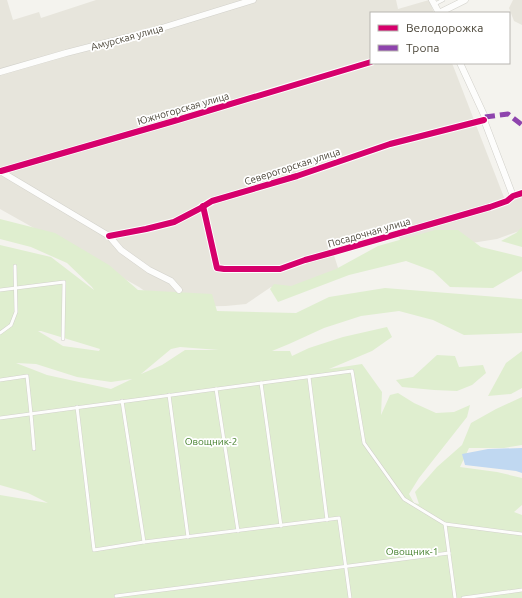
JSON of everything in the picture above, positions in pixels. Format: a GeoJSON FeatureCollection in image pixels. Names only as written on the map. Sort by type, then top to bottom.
{"type":"FeatureCollection","features":[{"type":"Feature","properties":{"kind":"street","name":"Амурская улица"},"geometry":{"type":"LineString","coordinates":[[0,72],[152,31],[253,0]]}},
{"type":"Feature","properties":{"kind":"street"},"geometry":{"type":"LineString","coordinates":[[441,12],[465,0]]}},
{"type":"Feature","properties":{"kind":"street"},"geometry":{"type":"LineString","coordinates":[[433,2],[438,12]]}},
{"type":"Feature","properties":{"kind":"street","name":"Южногорская улица"},"geometry":{"type":"LineString","coordinates":[[0,171],[167,124],[370,62]]}},
{"type":"Feature","properties":{"kind":"street"},"geometry":{"type":"LineString","coordinates":[[460,64],[485,117],[484,120],[513,196]]}},
{"type":"Feature","properties":{"kind":"street","name":"Северогорская улица"},"geometry":{"type":"LineString","coordinates":[[110,236],[174,222],[212,201],[297,176],[390,144],[484,120]]}},
{"type":"Feature","properties":{"kind":"street"},"geometry":{"type":"LineString","coordinates":[[0,171],[110,236],[121,250],[150,270],[171,281],[179,290]]}},
{"type":"Feature","properties":{"kind":"street","name":"Посадочная улица"},"geometry":{"type":"LineString","coordinates":[[203,206],[217,268],[280,269],[305,260],[490,207],[507,201],[513,196],[522,193]]}},
{"type":"Feature","properties":{"kind":"lane"},"geometry":{"type":"LineString","coordinates":[[433,2],[443,0]]}},
{"type":"Feature","properties":{"kind":"lane"},"geometry":{"type":"LineString","coordinates":[[0,333],[11,325],[16,312],[15,266]]}},
{"type":"Feature","properties":{"kind":"lane"},"geometry":{"type":"LineString","coordinates":[[0,290],[64,282],[62,339]]}},
{"type":"Feature","properties":{"kind":"lane"},"geometry":{"type":"LineString","coordinates":[[0,418],[352,371],[364,443],[404,499],[445,524],[522,534]]}},
{"type":"Feature","properties":{"kind":"lane"},"geometry":{"type":"LineString","coordinates":[[0,380],[27,376],[34,449]]}},
{"type":"Feature","properties":{"kind":"lane"},"geometry":{"type":"LineString","coordinates":[[309,376],[328,520]]}},
{"type":"Feature","properties":{"kind":"lane"},"geometry":{"type":"LineString","coordinates":[[261,383],[280,526]]}},
{"type":"Feature","properties":{"kind":"lane"},"geometry":{"type":"LineString","coordinates":[[216,389],[238,531]]}},
{"type":"Feature","properties":{"kind":"lane"},"geometry":{"type":"LineString","coordinates":[[169,395],[188,537]]}},
{"type":"Feature","properties":{"kind":"lane"},"geometry":{"type":"LineString","coordinates":[[122,401],[144,542]]}},
{"type":"Feature","properties":{"kind":"lane"},"geometry":{"type":"LineString","coordinates":[[77,407],[94,550],[144,542],[339,518],[350,598]]}},
{"type":"Feature","properties":{"kind":"lane"},"geometry":{"type":"LineString","coordinates":[[445,524],[455,598]]}},
{"type":"Feature","properties":{"kind":"lane"},"geometry":{"type":"LineString","coordinates":[[116,596],[449,553]]}},
{"type":"Feature","properties":{"kind":"lane"},"geometry":{"type":"LineString","coordinates":[[462,598],[522,590]]}},
{"type":"Feature","properties":{"kind":"shaded area"},"geometry":{"type":"Polygon","coordinates":[[[0,0],[7,0],[13,20],[39,12],[41,18],[96,0],[396,0],[398,9],[429,0],[434,12],[370,12],[370,64],[452,64],[505,200],[522,197],[522,230],[497,239],[459,245],[408,256],[395,229],[332,249],[339,271],[291,288],[271,287],[246,304],[226,306],[167,307],[139,287],[0,209],[0,0]]]}},
{"type":"Feature","properties":{"kind":"shaded area"},"geometry":{"type":"Polygon","coordinates":[[[513,0],[522,0],[522,25],[514,21],[509,8],[513,0]]]}},
{"type":"Feature","properties":{"kind":"green space"},"geometry":{"type":"Polygon","coordinates":[[[0,219],[55,233],[109,265],[138,290],[212,294],[217,311],[296,313],[329,297],[385,288],[522,299],[522,333],[464,335],[433,320],[399,311],[361,316],[324,328],[272,351],[290,351],[292,356],[309,348],[343,337],[387,327],[392,337],[372,351],[329,369],[362,364],[382,392],[381,415],[390,395],[398,393],[414,403],[436,413],[454,412],[470,405],[467,417],[419,478],[409,494],[414,503],[419,504],[415,492],[437,467],[462,445],[471,423],[522,397],[522,445],[504,448],[469,448],[460,467],[497,472],[522,478],[522,505],[514,512],[522,515],[522,598],[0,598],[0,495],[48,503],[28,493],[0,485],[0,245],[51,257],[94,290],[67,263],[31,247],[0,239],[0,219]],[[38,331],[63,346],[99,351],[100,349],[41,331],[38,331]],[[180,347],[171,349],[141,374],[162,365],[185,350],[219,350],[180,347]],[[16,363],[47,375],[111,389],[132,379],[111,382],[77,377],[36,364],[16,363]]]}},
{"type":"Feature","properties":{"kind":"green space"},"geometry":{"type":"Polygon","coordinates":[[[522,227],[522,247],[501,241],[516,233],[522,227]]]}},
{"type":"Feature","properties":{"kind":"green space"},"geometry":{"type":"Polygon","coordinates":[[[435,230],[458,230],[481,247],[522,257],[522,271],[493,288],[450,287],[433,271],[406,261],[349,275],[278,302],[270,289],[274,284],[291,286],[336,269],[378,246],[435,230]]]}},
{"type":"Feature","properties":{"kind":"green space"},"geometry":{"type":"Polygon","coordinates":[[[522,351],[522,388],[511,394],[488,396],[506,363],[522,351]]]}},
{"type":"Feature","properties":{"kind":"green space"},"geometry":{"type":"Polygon","coordinates":[[[437,355],[455,356],[459,367],[483,365],[486,373],[472,385],[457,391],[402,387],[396,380],[413,377],[437,355]]]}},
{"type":"Feature","properties":{"kind":"water"},"geometry":{"type":"Polygon","coordinates":[[[522,448],[522,473],[465,465],[462,454],[488,449],[522,448]]]}},
{"type":"Feature","properties":{"kind":"marked path"},"geometry":{"type":"LineString","coordinates":[[485,117],[508,114],[522,125]]}},
{"type":"Feature","properties":{"kind":"cycle path"},"geometry":{"type":"LineString","coordinates":[[1,171],[370,62]]}},
{"type":"Feature","properties":{"kind":"cycle path"},"geometry":{"type":"LineString","coordinates":[[109,236],[174,222],[212,201],[297,176],[390,144],[484,120]]}},
{"type":"Feature","properties":{"kind":"cycle path"},"geometry":{"type":"LineString","coordinates":[[203,206],[217,268],[280,269],[305,260],[490,207],[507,201],[513,196],[522,193]]}},
{"type":"Feature","properties":{"kind":"park label","name":"Овощник-2"},"geometry":{"type":"Point","coordinates":[211,441]}},
{"type":"Feature","properties":{"kind":"park label","name":"Овощник-1"},"geometry":{"type":"Point","coordinates":[412,551]}}]}
